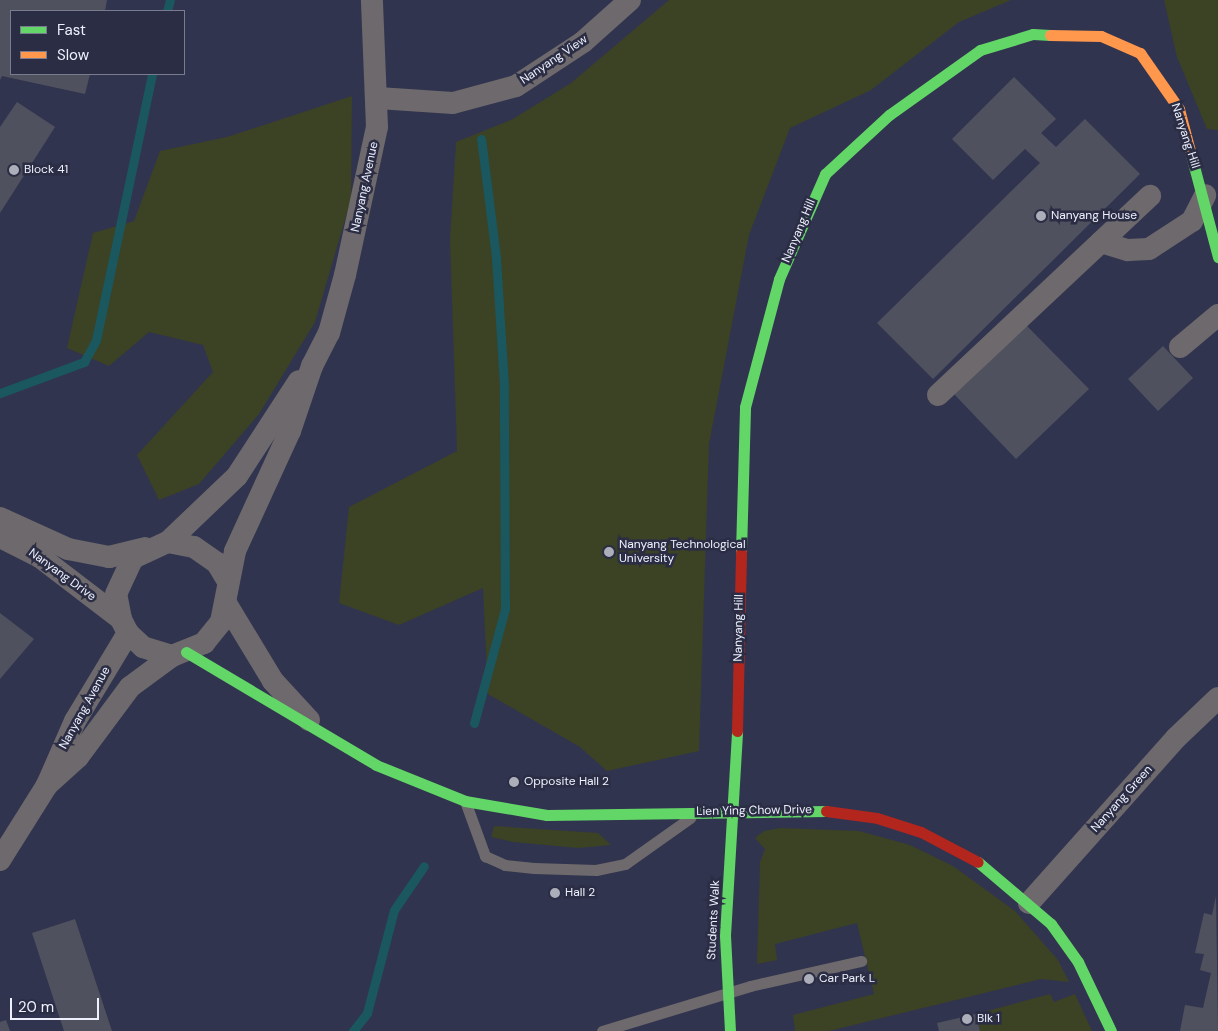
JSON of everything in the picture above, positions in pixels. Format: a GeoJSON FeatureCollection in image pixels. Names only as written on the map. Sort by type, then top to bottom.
{"type":"FeatureCollection","features":[{"type":"Feature","properties":{"kind":"street","name":"Nanyang Avenue"},"geometry":{"type":"LineString","coordinates":[[47,785],[78,757],[130,687],[179,654],[213,635],[227,605],[228,581],[235,551],[290,431],[312,366],[328,333],[345,275],[372,161],[378,98],[372,0]]}},
{"type":"Feature","properties":{"kind":"street","name":"Nanyang View"},"geometry":{"type":"LineString","coordinates":[[378,98],[453,104],[516,86],[583,42],[630,0]]}},
{"type":"Feature","properties":{"kind":"street","name":"Nanyang Hill"},"geometry":{"type":"LineString","coordinates":[[735,810],[745,407],[779,279],[825,174],[889,115],[973,54],[1006,39],[1070,32],[1101,36],[1140,53],[1163,81],[1179,109],[1204,195],[1218,257]]}},
{"type":"Feature","properties":{"kind":"street"},"geometry":{"type":"LineString","coordinates":[[1101,242],[1128,250],[1149,249],[1192,221],[1204,195]]}},
{"type":"Feature","properties":{"kind":"street"},"geometry":{"type":"LineString","coordinates":[[938,396],[1150,196]]}},
{"type":"Feature","properties":{"kind":"street"},"geometry":{"type":"LineString","coordinates":[[1180,346],[1218,315]]}},
{"type":"Feature","properties":{"kind":"street","name":"Nanyang Avenue"},"geometry":{"type":"LineString","coordinates":[[0,860],[47,785],[75,721],[124,626],[116,594],[122,576],[133,558],[159,544],[237,476],[312,366]]}},
{"type":"Feature","properties":{"kind":"street","name":"Nanyang Drive"},"geometry":{"type":"LineString","coordinates":[[0,518],[68,549],[109,557],[159,544]]}},
{"type":"Feature","properties":{"kind":"street","name":"Nanyang Drive"},"geometry":{"type":"LineString","coordinates":[[0,537],[40,557],[124,626]]}},
{"type":"Feature","properties":{"kind":"street"},"geometry":{"type":"LineString","coordinates":[[159,544],[208,554],[228,581]]}},
{"type":"Feature","properties":{"kind":"street","name":"Lien Ying Chow Drive"},"geometry":{"type":"LineString","coordinates":[[227,605],[273,681],[318,729]]}},
{"type":"Feature","properties":{"kind":"street"},"geometry":{"type":"LineString","coordinates":[[124,626],[155,654],[179,654]]}},
{"type":"Feature","properties":{"kind":"street","name":"Lien Ying Chow Drive"},"geometry":{"type":"LineString","coordinates":[[179,654],[204,659],[275,708],[318,729],[376,765],[465,801],[547,815],[735,810],[822,810],[897,824],[966,854],[1029,903],[1051,924],[1078,962],[1111,1031]]}},
{"type":"Feature","properties":{"kind":"street","name":"Nanyang Green"},"geometry":{"type":"LineString","coordinates":[[1029,903],[1176,738],[1218,698]]}},
{"type":"Feature","properties":{"kind":"street","name":"Students Walk"},"geometry":{"type":"LineString","coordinates":[[730,1031],[725,997],[735,810]]}},
{"type":"Feature","properties":{"kind":"lane"},"geometry":{"type":"LineString","coordinates":[[465,801],[485,856],[506,865],[534,868],[596,870],[625,864],[662,841],[697,812]]}},
{"type":"Feature","properties":{"kind":"lane"},"geometry":{"type":"LineString","coordinates":[[602,1031],[725,997],[750,986],[861,961]]}},
{"type":"Feature","properties":{"kind":"shaded area","name":"Nanyang Technological University"},"geometry":{"type":"Polygon","coordinates":[[[0,0],[1218,0],[1218,1031],[0,1031],[0,0]]]}},
{"type":"Feature","properties":{"kind":"green space"},"geometry":{"type":"Polygon","coordinates":[[[669,0],[1011,0],[959,22],[871,90],[790,128],[749,235],[709,444],[699,751],[607,771],[580,747],[488,694],[483,588],[399,625],[339,603],[349,507],[457,451],[450,239],[456,142],[513,119],[571,83],[669,0]]]}},
{"type":"Feature","properties":{"kind":"green space"},"geometry":{"type":"Polygon","coordinates":[[[1164,0],[1218,0],[1218,130],[1207,129],[1177,57],[1164,0]]]}},
{"type":"Feature","properties":{"kind":"green space"},"geometry":{"type":"Polygon","coordinates":[[[352,96],[351,199],[315,322],[259,414],[199,484],[159,500],[137,455],[213,372],[203,345],[149,332],[109,366],[67,348],[93,233],[134,221],[160,151],[227,137],[352,96]]]}},
{"type":"Feature","properties":{"kind":"green space"},"geometry":{"type":"Polygon","coordinates":[[[494,826],[598,833],[611,845],[578,848],[513,842],[491,837],[494,826]]]}},
{"type":"Feature","properties":{"kind":"green space"},"geometry":{"type":"Polygon","coordinates":[[[780,828],[859,831],[910,845],[953,866],[1015,911],[1058,960],[1069,982],[1041,979],[829,1031],[795,1031],[793,1015],[874,994],[857,923],[775,944],[777,960],[757,964],[760,862],[765,849],[755,838],[764,831],[780,828]]]}},
{"type":"Feature","properties":{"kind":"green space"},"geometry":{"type":"Polygon","coordinates":[[[1050,994],[1054,1002],[1075,994],[1092,1031],[980,1031],[976,1014],[1050,994]]]}},
{"type":"Feature","properties":{"kind":"building"},"geometry":{"type":"Polygon","coordinates":[[[0,0],[107,0],[105,10],[10,10],[10,75],[90,75],[85,94],[2,76],[0,80],[0,0]]]}},
{"type":"Feature","properties":{"kind":"building","name":"Nanyang House"},"geometry":{"type":"Polygon","coordinates":[[[1014,77],[1056,119],[1041,133],[1056,147],[1085,119],[1140,174],[933,379],[877,323],[1040,163],[1025,149],[993,180],[952,139],[1014,77]]]}},
{"type":"Feature","properties":{"kind":"building","name":"Block 41"},"geometry":{"type":"Polygon","coordinates":[[[17,102],[55,127],[0,213],[0,127],[17,102]]]}},
{"type":"Feature","properties":{"kind":"building"},"geometry":{"type":"Polygon","coordinates":[[[1026,325],[1089,389],[1016,459],[954,394],[1026,325]]]}},
{"type":"Feature","properties":{"kind":"building"},"geometry":{"type":"Polygon","coordinates":[[[1163,346],[1193,378],[1158,411],[1128,379],[1163,346]]]}},
{"type":"Feature","properties":{"kind":"building"},"geometry":{"type":"Polygon","coordinates":[[[0,613],[34,639],[0,679],[0,613]]]}},
{"type":"Feature","properties":{"kind":"building"},"geometry":{"type":"Polygon","coordinates":[[[1216,896],[1218,1031],[1180,1031],[1185,1005],[1203,1008],[1211,973],[1200,970],[1204,954],[1195,953],[1204,913],[1212,915],[1216,896]]]}},
{"type":"Feature","properties":{"kind":"building"},"geometry":{"type":"Polygon","coordinates":[[[75,919],[112,1031],[64,1031],[32,933],[75,919]]]}},
{"type":"Feature","properties":{"kind":"building","name":"Blk 1"},"geometry":{"type":"Polygon","coordinates":[[[976,1014],[980,1031],[939,1031],[937,1023],[976,1014]]]}},
{"type":"Feature","properties":{"kind":"building"},"geometry":{"type":"Polygon","coordinates":[[[6,1020],[10,1031],[0,1031],[0,1022],[6,1020]]]}},
{"type":"Feature","properties":{"kind":"waterway"},"geometry":{"type":"LineString","coordinates":[[167,10],[170,0]]}},
{"type":"Feature","properties":{"kind":"waterway"},"geometry":{"type":"LineString","coordinates":[[0,393],[84,362],[96,340],[152,75]]}},
{"type":"Feature","properties":{"kind":"waterway"},"geometry":{"type":"LineString","coordinates":[[474,723],[505,609],[504,385],[496,257],[481,139]]}},
{"type":"Feature","properties":{"kind":"waterway"},"geometry":{"type":"LineString","coordinates":[[353,1031],[367,1013],[394,910],[424,866]]}},
{"type":"Feature","properties":{"kind":"traffic: fast"},"geometry":{"type":"LineString","coordinates":[[741,552],[745,407],[779,279],[825,174],[889,115],[980,50],[1033,34],[1050,35]]}},
{"type":"Feature","properties":{"kind":"traffic: fast"},"geometry":{"type":"LineString","coordinates":[[1190,151],[1218,257]]}},
{"type":"Feature","properties":{"kind":"traffic: fast"},"geometry":{"type":"LineString","coordinates":[[186,652],[376,765],[465,801],[547,815],[826,811]]}},
{"type":"Feature","properties":{"kind":"traffic: fast"},"geometry":{"type":"LineString","coordinates":[[730,1031],[725,935],[737,731]]}},
{"type":"Feature","properties":{"kind":"traffic: fast"},"geometry":{"type":"LineString","coordinates":[[978,862],[1051,924],[1078,962],[1111,1031]]}},
{"type":"Feature","properties":{"kind":"traffic: slow"},"geometry":{"type":"LineString","coordinates":[[1050,35],[1101,36],[1140,53],[1179,109],[1190,151]]}},
{"type":"Feature","properties":{"kind":"traffic: jam"},"geometry":{"type":"LineString","coordinates":[[737,731],[741,552]]}},
{"type":"Feature","properties":{"kind":"traffic: jam"},"geometry":{"type":"LineString","coordinates":[[826,811],[877,818],[921,832],[978,862]]}},
{"type":"Feature","properties":{"kind":"place","name":"Block 41"},"geometry":{"type":"Point","coordinates":[14,170]}},
{"type":"Feature","properties":{"kind":"place","name":"Nanyang House"},"geometry":{"type":"Point","coordinates":[1041,216]}},
{"type":"Feature","properties":{"kind":"place","name":"Nanyang Technological University"},"geometry":{"type":"Point","coordinates":[609,552]}},
{"type":"Feature","properties":{"kind":"place","name":"Opposite Hall 2"},"geometry":{"type":"Point","coordinates":[514,782]}},
{"type":"Feature","properties":{"kind":"place","name":"Hall 2"},"geometry":{"type":"Point","coordinates":[555,893]}},
{"type":"Feature","properties":{"kind":"place","name":"Car Park L"},"geometry":{"type":"Point","coordinates":[809,979]}},
{"type":"Feature","properties":{"kind":"place","name":"Blk 1"},"geometry":{"type":"Point","coordinates":[967,1019]}}]}
